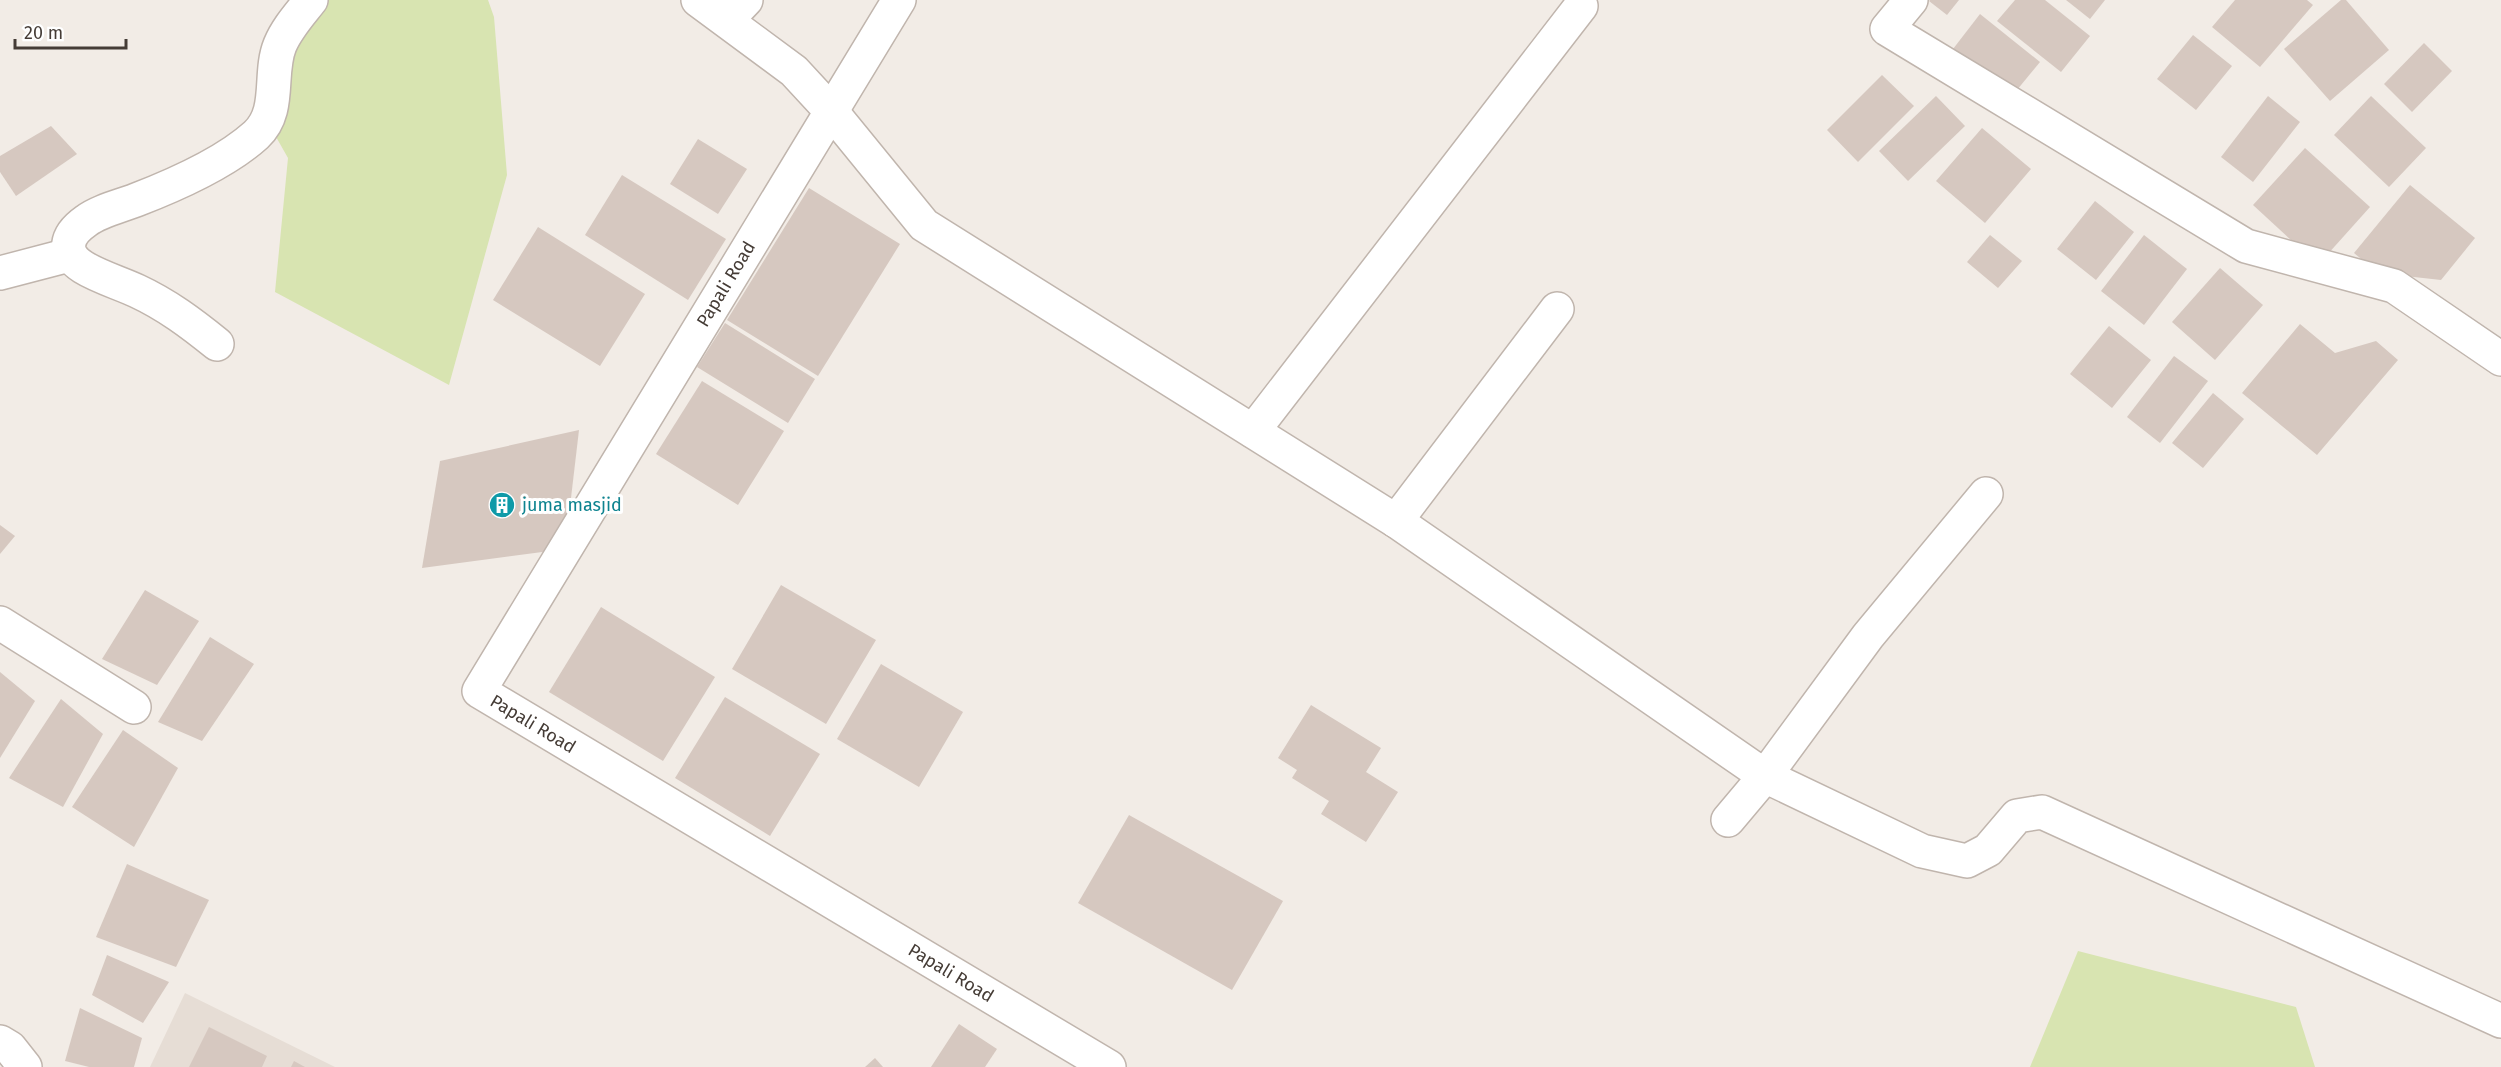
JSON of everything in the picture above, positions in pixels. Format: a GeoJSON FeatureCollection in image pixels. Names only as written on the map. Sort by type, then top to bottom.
{"type":"FeatureCollection","features":[{"type":"Feature","properties":{"kind":"street"},"geometry":{"type":"LineString","coordinates":[[217,344],[182,315],[138,291],[83,267],[69,255],[67,247],[72,234],[86,220],[213,165],[256,135],[267,122],[273,106],[274,66],[280,45],[292,22],[311,0]]}},
{"type":"Feature","properties":{"kind":"street"},"geometry":{"type":"LineString","coordinates":[[699,0],[736,10],[831,111],[924,225],[1396,521],[1764,776],[1922,851],[1967,861],[1988,850],[2017,816],[2042,812],[2501,1022]]}},
{"type":"Feature","properties":{"kind":"street"},"geometry":{"type":"LineString","coordinates":[[831,111],[899,0]]}},
{"type":"Feature","properties":{"kind":"street"},"geometry":{"type":"LineString","coordinates":[[1911,0],[1887,29],[2246,246],[2394,286],[2501,359]]}},
{"type":"Feature","properties":{"kind":"street"},"geometry":{"type":"LineString","coordinates":[[1253,431],[1581,6]]}},
{"type":"Feature","properties":{"kind":"street","name":"Papali Road"},"geometry":{"type":"LineString","coordinates":[[831,111],[479,692],[1110,1067]]}},
{"type":"Feature","properties":{"kind":"street"},"geometry":{"type":"LineString","coordinates":[[0,273],[69,255]]}},
{"type":"Feature","properties":{"kind":"street"},"geometry":{"type":"LineString","coordinates":[[1396,521],[1557,309]]}},
{"type":"Feature","properties":{"kind":"street"},"geometry":{"type":"LineString","coordinates":[[1728,820],[1764,776],[1868,636],[1986,494]]}},
{"type":"Feature","properties":{"kind":"street"},"geometry":{"type":"LineString","coordinates":[[0,623],[134,707]]}},
{"type":"Feature","properties":{"kind":"street"},"geometry":{"type":"LineString","coordinates":[[0,1042],[10,1048],[25,1067]]}},
{"type":"Feature","properties":{"kind":"shaded area"},"geometry":{"type":"Polygon","coordinates":[[[185,993],[335,1067],[150,1067],[185,993]]]}},
{"type":"Feature","properties":{"kind":"green space"},"geometry":{"type":"Polygon","coordinates":[[[321,0],[488,0],[494,17],[507,175],[449,385],[275,292],[288,158],[271,128],[277,84],[321,0]]]}},
{"type":"Feature","properties":{"kind":"green space"},"geometry":{"type":"Polygon","coordinates":[[[2078,951],[2296,1007],[2315,1067],[2030,1067],[2078,951]]]}},
{"type":"Feature","properties":{"kind":"building"},"geometry":{"type":"Polygon","coordinates":[[[1930,0],[1959,0],[1947,15],[1930,0]]]}},
{"type":"Feature","properties":{"kind":"building"},"geometry":{"type":"Polygon","coordinates":[[[2015,0],[2045,0],[2090,36],[2061,72],[1997,21],[2015,0]]]}},
{"type":"Feature","properties":{"kind":"building"},"geometry":{"type":"Polygon","coordinates":[[[2066,0],[2105,0],[2090,19],[2066,0]]]}},
{"type":"Feature","properties":{"kind":"building"},"geometry":{"type":"Polygon","coordinates":[[[2235,0],[2307,0],[2313,5],[2260,67],[2212,27],[2235,0]]]}},
{"type":"Feature","properties":{"kind":"building"},"geometry":{"type":"Polygon","coordinates":[[[2341,0],[2346,0],[2389,50],[2330,101],[2284,49],[2341,0]]]}},
{"type":"Feature","properties":{"kind":"building"},"geometry":{"type":"Polygon","coordinates":[[[1980,14],[2040,62],[2012,96],[1953,49],[1980,14]]]}},
{"type":"Feature","properties":{"kind":"building"},"geometry":{"type":"Polygon","coordinates":[[[2193,35],[2232,66],[2196,110],[2157,79],[2193,35]]]}},
{"type":"Feature","properties":{"kind":"building"},"geometry":{"type":"Polygon","coordinates":[[[2424,43],[2452,71],[2412,112],[2384,84],[2424,43]]]}},
{"type":"Feature","properties":{"kind":"building"},"geometry":{"type":"Polygon","coordinates":[[[1882,75],[1914,106],[1858,162],[1827,130],[1882,75]]]}},
{"type":"Feature","properties":{"kind":"building"},"geometry":{"type":"Polygon","coordinates":[[[1936,96],[1965,126],[1908,181],[1879,151],[1936,96]]]}},
{"type":"Feature","properties":{"kind":"building"},"geometry":{"type":"Polygon","coordinates":[[[2268,96],[2300,122],[2253,182],[2221,157],[2268,96]]]}},
{"type":"Feature","properties":{"kind":"building"},"geometry":{"type":"Polygon","coordinates":[[[2371,96],[2426,148],[2389,187],[2334,135],[2371,96]]]}},
{"type":"Feature","properties":{"kind":"building"},"geometry":{"type":"Polygon","coordinates":[[[51,126],[77,154],[16,196],[0,172],[0,156],[51,126]]]}},
{"type":"Feature","properties":{"kind":"building"},"geometry":{"type":"Polygon","coordinates":[[[1982,128],[2031,169],[1985,223],[1936,181],[1982,128]]]}},
{"type":"Feature","properties":{"kind":"building"},"geometry":{"type":"Polygon","coordinates":[[[698,139],[747,169],[718,214],[670,184],[698,139]]]}},
{"type":"Feature","properties":{"kind":"building"},"geometry":{"type":"Polygon","coordinates":[[[2305,148],[2370,207],[2318,265],[2253,205],[2305,148]]]}},
{"type":"Feature","properties":{"kind":"building"},"geometry":{"type":"Polygon","coordinates":[[[622,175],[726,239],[688,300],[585,235],[622,175]]]}},
{"type":"Feature","properties":{"kind":"building"},"geometry":{"type":"Polygon","coordinates":[[[2410,185],[2475,238],[2441,280],[2378,273],[2354,253],[2410,185]]]}},
{"type":"Feature","properties":{"kind":"building"},"geometry":{"type":"Polygon","coordinates":[[[809,188],[900,244],[818,376],[727,320],[809,188]]]}},
{"type":"Feature","properties":{"kind":"building"},"geometry":{"type":"Polygon","coordinates":[[[2095,201],[2134,232],[2096,280],[2057,249],[2095,201]]]}},
{"type":"Feature","properties":{"kind":"building"},"geometry":{"type":"Polygon","coordinates":[[[538,227],[645,294],[600,366],[493,300],[538,227]]]}},
{"type":"Feature","properties":{"kind":"building"},"geometry":{"type":"Polygon","coordinates":[[[1990,235],[2022,261],[1998,288],[1967,262],[1990,235]]]}},
{"type":"Feature","properties":{"kind":"building"},"geometry":{"type":"Polygon","coordinates":[[[2144,235],[2187,269],[2144,325],[2101,291],[2144,235]]]}},
{"type":"Feature","properties":{"kind":"building"},"geometry":{"type":"Polygon","coordinates":[[[2220,268],[2263,305],[2215,360],[2172,322],[2220,268]]]}},
{"type":"Feature","properties":{"kind":"building"},"geometry":{"type":"Polygon","coordinates":[[[725,323],[815,379],[788,423],[697,367],[725,323]]]}},
{"type":"Feature","properties":{"kind":"building"},"geometry":{"type":"Polygon","coordinates":[[[2300,324],[2335,353],[2376,341],[2398,360],[2317,455],[2242,393],[2300,324]]]}},
{"type":"Feature","properties":{"kind":"building"},"geometry":{"type":"Polygon","coordinates":[[[2109,326],[2151,360],[2112,408],[2070,374],[2109,326]]]}},
{"type":"Feature","properties":{"kind":"building"},"geometry":{"type":"Polygon","coordinates":[[[2174,356],[2208,381],[2160,443],[2127,417],[2174,356]]]}},
{"type":"Feature","properties":{"kind":"building"},"geometry":{"type":"Polygon","coordinates":[[[702,381],[784,431],[738,505],[656,454],[702,381]]]}},
{"type":"Feature","properties":{"kind":"building"},"geometry":{"type":"Polygon","coordinates":[[[2213,393],[2244,419],[2203,468],[2172,443],[2213,393]]]}},
{"type":"Feature","properties":{"kind":"building","name":"juma masjid"},"geometry":{"type":"Polygon","coordinates":[[[579,430],[565,549],[422,568],[440,461],[579,430]]]}},
{"type":"Feature","properties":{"kind":"building"},"geometry":{"type":"Polygon","coordinates":[[[0,525],[15,536],[0,554],[0,525]]]}},
{"type":"Feature","properties":{"kind":"building"},"geometry":{"type":"Polygon","coordinates":[[[781,585],[876,640],[826,724],[732,669],[781,585]]]}},
{"type":"Feature","properties":{"kind":"building"},"geometry":{"type":"Polygon","coordinates":[[[145,590],[199,621],[157,685],[102,659],[145,590]]]}},
{"type":"Feature","properties":{"kind":"building"},"geometry":{"type":"Polygon","coordinates":[[[601,607],[715,677],[663,761],[549,692],[601,607]]]}},
{"type":"Feature","properties":{"kind":"building"},"geometry":{"type":"Polygon","coordinates":[[[210,637],[254,664],[202,741],[158,722],[210,637]]]}},
{"type":"Feature","properties":{"kind":"building"},"geometry":{"type":"Polygon","coordinates":[[[881,664],[963,712],[919,787],[837,739],[881,664]]]}},
{"type":"Feature","properties":{"kind":"building"},"geometry":{"type":"Polygon","coordinates":[[[0,672],[35,701],[0,758],[0,672]]]}},
{"type":"Feature","properties":{"kind":"building"},"geometry":{"type":"Polygon","coordinates":[[[725,697],[820,754],[770,836],[675,778],[725,697]]]}},
{"type":"Feature","properties":{"kind":"building"},"geometry":{"type":"Polygon","coordinates":[[[61,699],[103,734],[63,807],[9,778],[61,699]]]}},
{"type":"Feature","properties":{"kind":"building"},"geometry":{"type":"Polygon","coordinates":[[[1311,705],[1381,748],[1366,772],[1398,792],[1366,842],[1321,814],[1329,801],[1292,778],[1297,770],[1278,758],[1311,705]]]}},
{"type":"Feature","properties":{"kind":"building"},"geometry":{"type":"Polygon","coordinates":[[[123,730],[178,768],[134,847],[72,807],[123,730]]]}},
{"type":"Feature","properties":{"kind":"building"},"geometry":{"type":"Polygon","coordinates":[[[1129,815],[1283,901],[1232,990],[1078,903],[1129,815]]]}},
{"type":"Feature","properties":{"kind":"building"},"geometry":{"type":"Polygon","coordinates":[[[127,864],[209,900],[176,967],[96,937],[127,864]]]}},
{"type":"Feature","properties":{"kind":"building"},"geometry":{"type":"Polygon","coordinates":[[[107,955],[169,982],[143,1023],[92,995],[107,955]]]}},
{"type":"Feature","properties":{"kind":"building"},"geometry":{"type":"Polygon","coordinates":[[[80,1008],[142,1038],[134,1067],[89,1067],[65,1061],[80,1008]]]}},
{"type":"Feature","properties":{"kind":"building"},"geometry":{"type":"Polygon","coordinates":[[[959,1024],[997,1049],[985,1067],[931,1067],[959,1024]]]}},
{"type":"Feature","properties":{"kind":"building"},"geometry":{"type":"Polygon","coordinates":[[[209,1027],[267,1056],[262,1067],[189,1067],[209,1027]]]}},
{"type":"Feature","properties":{"kind":"building"},"geometry":{"type":"Polygon","coordinates":[[[875,1058],[883,1067],[865,1067],[875,1058]]]}},
{"type":"Feature","properties":{"kind":"building"},"geometry":{"type":"Polygon","coordinates":[[[294,1061],[305,1067],[291,1067],[294,1061]]]}},
{"type":"Feature","properties":{"kind":"place","name":"juma masjid"},"geometry":{"type":"Point","coordinates":[502,505]}}]}
